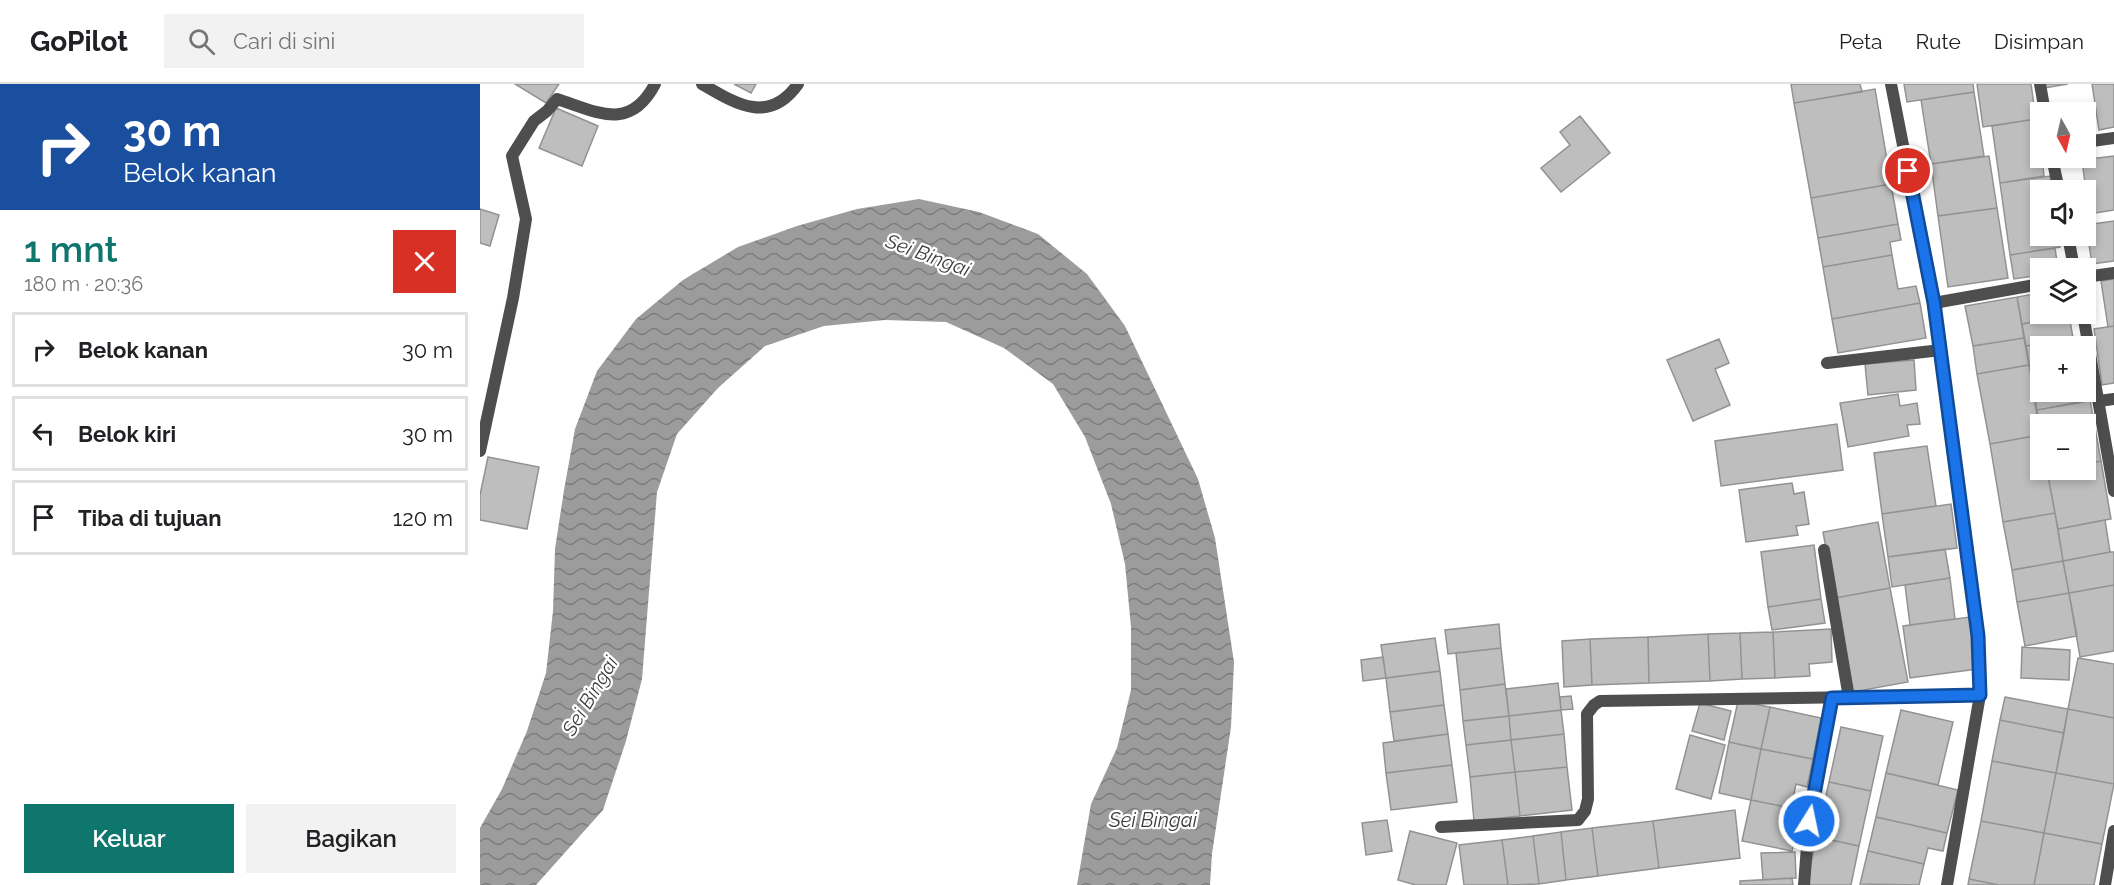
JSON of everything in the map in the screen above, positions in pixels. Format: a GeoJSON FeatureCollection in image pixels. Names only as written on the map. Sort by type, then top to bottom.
{"type":"FeatureCollection","features":[{"type":"Feature","properties":{"kind":"street"},"geometry":{"type":"LineString","coordinates":[[480,451],[513,298],[526,219],[512,156],[534,121],[557,99],[611,116],[634,111],[655,84]]}},
{"type":"Feature","properties":{"kind":"street"},"geometry":{"type":"LineString","coordinates":[[702,84],[744,107],[770,107],[790,95],[798,84]]}},
{"type":"Feature","properties":{"kind":"street"},"geometry":{"type":"LineString","coordinates":[[1891,84],[1934,303],[1978,636],[1980,695],[1947,885]]}},
{"type":"Feature","properties":{"kind":"street"},"geometry":{"type":"LineString","coordinates":[[2040,84],[2043,102]]}},
{"type":"Feature","properties":{"kind":"street"},"geometry":{"type":"LineString","coordinates":[[2096,140],[2114,138]]}},
{"type":"Feature","properties":{"kind":"street"},"geometry":{"type":"LineString","coordinates":[[2096,275],[2114,273]]}},
{"type":"Feature","properties":{"kind":"street"},"geometry":{"type":"LineString","coordinates":[[1934,303],[2030,286]]}},
{"type":"Feature","properties":{"kind":"street"},"geometry":{"type":"LineString","coordinates":[[2085,324],[2114,491]]}},
{"type":"Feature","properties":{"kind":"street"},"geometry":{"type":"LineString","coordinates":[[1827,363],[1941,350]]}},
{"type":"Feature","properties":{"kind":"street"},"geometry":{"type":"LineString","coordinates":[[2099,401],[2114,399]]}},
{"type":"Feature","properties":{"kind":"street"},"geometry":{"type":"LineString","coordinates":[[1824,550],[1850,698]]}},
{"type":"Feature","properties":{"kind":"street"},"geometry":{"type":"LineString","coordinates":[[1441,827],[1578,820],[1585,811],[1588,800],[1587,714],[1600,701],[1980,695]]}},
{"type":"Feature","properties":{"kind":"street"},"geometry":{"type":"LineString","coordinates":[[1804,885],[1809,821],[1832,698]]}},
{"type":"Feature","properties":{"kind":"street"},"geometry":{"type":"LineString","coordinates":[[2105,885],[2114,831]]}},
{"type":"Feature","properties":{"kind":"water","name":"Sei Bingai"},"geometry":{"type":"Polygon","coordinates":[[[919,199],[979,212],[1038,234],[1087,274],[1125,326],[1198,479],[1215,538],[1234,662],[1231,727],[1212,854],[1210,885],[1077,885],[1091,804],[1117,748],[1131,690],[1131,627],[1125,564],[1111,504],[1085,437],[1053,384],[1004,348],[946,322],[885,320],[824,326],[765,346],[718,388],[677,434],[657,492],[642,679],[626,741],[603,810],[536,885],[480,885],[480,828],[502,789],[527,731],[546,673],[553,611],[555,549],[564,490],[575,429],[597,371],[636,319],[683,280],[738,247],[797,226],[857,209],[919,199]]]}},
{"type":"Feature","properties":{"kind":"building"},"geometry":{"type":"Polygon","coordinates":[[[515,84],[559,84],[546,103],[515,84]]]}},
{"type":"Feature","properties":{"kind":"building"},"geometry":{"type":"Polygon","coordinates":[[[734,84],[756,84],[751,93],[734,84]]]}},
{"type":"Feature","properties":{"kind":"building"},"geometry":{"type":"Polygon","coordinates":[[[1791,84],[1860,84],[1862,92],[1794,103],[1791,84]]]}},
{"type":"Feature","properties":{"kind":"building"},"geometry":{"type":"Polygon","coordinates":[[[1904,84],[1973,84],[1974,92],[1907,102],[1904,84]]]}},
{"type":"Feature","properties":{"kind":"building"},"geometry":{"type":"Polygon","coordinates":[[[1977,84],[2031,84],[2034,102],[2030,102],[2030,120],[1983,127],[1977,84]]]}},
{"type":"Feature","properties":{"kind":"building"},"geometry":{"type":"Polygon","coordinates":[[[2044,84],[2068,84],[2045,88],[2044,84]]]}},
{"type":"Feature","properties":{"kind":"building"},"geometry":{"type":"Polygon","coordinates":[[[2092,84],[2114,84],[2114,127],[2099,130],[2092,84]]]}},
{"type":"Feature","properties":{"kind":"building"},"geometry":{"type":"Polygon","coordinates":[[[1875,89],[1891,184],[1811,198],[1794,103],[1875,89]]]}},
{"type":"Feature","properties":{"kind":"building"},"geometry":{"type":"Polygon","coordinates":[[[1974,92],[1984,156],[1931,164],[1921,100],[1974,92]]]}},
{"type":"Feature","properties":{"kind":"building"},"geometry":{"type":"Polygon","coordinates":[[[556,108],[598,126],[582,166],[539,148],[556,108]]]}},
{"type":"Feature","properties":{"kind":"building"},"geometry":{"type":"Polygon","coordinates":[[[1580,116],[1610,153],[1561,192],[1541,168],[1570,145],[1560,132],[1580,116]]]}},
{"type":"Feature","properties":{"kind":"building"},"geometry":{"type":"Polygon","coordinates":[[[2030,120],[2030,168],[2043,168],[2044,176],[2000,183],[1992,126],[2030,120]]]}},
{"type":"Feature","properties":{"kind":"building"},"geometry":{"type":"Polygon","coordinates":[[[1989,156],[1997,208],[1938,216],[1931,164],[1989,156]]]}},
{"type":"Feature","properties":{"kind":"building"},"geometry":{"type":"Polygon","coordinates":[[[2114,156],[2114,210],[2096,213],[2096,180],[2085,180],[2083,168],[2096,168],[2096,158],[2114,156]]]}},
{"type":"Feature","properties":{"kind":"building"},"geometry":{"type":"Polygon","coordinates":[[[2050,176],[2051,180],[2030,180],[2030,246],[2060,247],[2010,255],[2000,183],[2050,176]]]}},
{"type":"Feature","properties":{"kind":"building"},"geometry":{"type":"Polygon","coordinates":[[[1891,184],[1898,224],[1818,238],[1811,198],[1891,184]]]}},
{"type":"Feature","properties":{"kind":"building"},"geometry":{"type":"Polygon","coordinates":[[[1997,208],[2008,278],[1948,287],[1938,216],[1997,208]]]}},
{"type":"Feature","properties":{"kind":"building"},"geometry":{"type":"Polygon","coordinates":[[[480,209],[499,215],[490,246],[480,243],[480,209]]]}},
{"type":"Feature","properties":{"kind":"building"},"geometry":{"type":"Polygon","coordinates":[[[2114,221],[2114,261],[2096,263],[2096,258],[2091,258],[2089,246],[2096,246],[2096,224],[2114,221]]]}},
{"type":"Feature","properties":{"kind":"building"},"geometry":{"type":"Polygon","coordinates":[[[1898,224],[1901,240],[1890,242],[1892,255],[1823,267],[1818,238],[1898,224]]]}},
{"type":"Feature","properties":{"kind":"building"},"geometry":{"type":"Polygon","coordinates":[[[2055,248],[2056,258],[2030,258],[2030,277],[2014,279],[2010,255],[2055,248]]]}},
{"type":"Feature","properties":{"kind":"building"},"geometry":{"type":"Polygon","coordinates":[[[1892,255],[1898,289],[1916,286],[1920,303],[1832,319],[1823,267],[1892,255]]]}},
{"type":"Feature","properties":{"kind":"building"},"geometry":{"type":"Polygon","coordinates":[[[2114,279],[2114,326],[2108,327],[2101,281],[2114,279]]]}},
{"type":"Feature","properties":{"kind":"building"},"geometry":{"type":"Polygon","coordinates":[[[2030,295],[2030,322],[2022,324],[2017,297],[2030,295]]]}},
{"type":"Feature","properties":{"kind":"building"},"geometry":{"type":"Polygon","coordinates":[[[2017,297],[2024,338],[1973,346],[1965,306],[2017,297]]]}},
{"type":"Feature","properties":{"kind":"building"},"geometry":{"type":"Polygon","coordinates":[[[1920,303],[1926,338],[1838,353],[1832,319],[1920,303]]]}},
{"type":"Feature","properties":{"kind":"building"},"geometry":{"type":"Polygon","coordinates":[[[2022,324],[2071,324],[2073,336],[2030,336],[2030,345],[2026,346],[2022,324]]]}},
{"type":"Feature","properties":{"kind":"building"},"geometry":{"type":"Polygon","coordinates":[[[2114,326],[2114,383],[2102,385],[2094,329],[2114,326]]]}},
{"type":"Feature","properties":{"kind":"building"},"geometry":{"type":"Polygon","coordinates":[[[2024,338],[2029,365],[1977,374],[1973,346],[2024,338]]]}},
{"type":"Feature","properties":{"kind":"building"},"geometry":{"type":"Polygon","coordinates":[[[1719,339],[1729,363],[1715,369],[1730,405],[1693,421],[1667,360],[1719,339]]]}},
{"type":"Feature","properties":{"kind":"building"},"geometry":{"type":"Polygon","coordinates":[[[2030,345],[2030,369],[2026,346],[2030,345]]]}},
{"type":"Feature","properties":{"kind":"building"},"geometry":{"type":"Polygon","coordinates":[[[1914,360],[1916,390],[1868,395],[1865,364],[1914,360]]]}},
{"type":"Feature","properties":{"kind":"building"},"geometry":{"type":"Polygon","coordinates":[[[2029,365],[2030,402],[2035,402],[2037,414],[2030,414],[2030,437],[1990,444],[1977,374],[2029,365]]]}},
{"type":"Feature","properties":{"kind":"building"},"geometry":{"type":"Polygon","coordinates":[[[1898,394],[1900,406],[1917,403],[1920,424],[1907,425],[1909,436],[1848,447],[1840,403],[1898,394]]]}},
{"type":"Feature","properties":{"kind":"building"},"geometry":{"type":"Polygon","coordinates":[[[2036,402],[2084,402],[2037,410],[2036,402]]]}},
{"type":"Feature","properties":{"kind":"building"},"geometry":{"type":"Polygon","coordinates":[[[2090,402],[2093,414],[2038,414],[2037,410],[2090,402]]]}},
{"type":"Feature","properties":{"kind":"building"},"geometry":{"type":"Polygon","coordinates":[[[1837,424],[1843,470],[1721,486],[1715,441],[1837,424]]]}},
{"type":"Feature","properties":{"kind":"building"},"geometry":{"type":"Polygon","coordinates":[[[2096,433],[2101,461],[2096,462],[2096,433]]]}},
{"type":"Feature","properties":{"kind":"building"},"geometry":{"type":"Polygon","coordinates":[[[2030,437],[2030,480],[2049,480],[2055,513],[2003,522],[1990,444],[2030,437]]]}},
{"type":"Feature","properties":{"kind":"building"},"geometry":{"type":"Polygon","coordinates":[[[1927,446],[1936,506],[1882,514],[1874,453],[1927,446]]]}},
{"type":"Feature","properties":{"kind":"building"},"geometry":{"type":"Polygon","coordinates":[[[488,457],[539,467],[527,529],[480,520],[480,495],[488,457]]]}},
{"type":"Feature","properties":{"kind":"building"},"geometry":{"type":"Polygon","coordinates":[[[2101,461],[2111,519],[2058,529],[2049,480],[2096,480],[2096,462],[2101,461]]]}},
{"type":"Feature","properties":{"kind":"building"},"geometry":{"type":"Polygon","coordinates":[[[1792,483],[1794,494],[1804,492],[1809,524],[1796,526],[1798,535],[1746,542],[1739,490],[1792,483]]]}},
{"type":"Feature","properties":{"kind":"building"},"geometry":{"type":"Polygon","coordinates":[[[1951,504],[1957,548],[1888,557],[1882,514],[1951,504]]]}},
{"type":"Feature","properties":{"kind":"building"},"geometry":{"type":"Polygon","coordinates":[[[2055,513],[2063,561],[2012,570],[2003,522],[2055,513]]]}},
{"type":"Feature","properties":{"kind":"building"},"geometry":{"type":"Polygon","coordinates":[[[2105,520],[2110,552],[2063,561],[2058,529],[2105,520]]]}},
{"type":"Feature","properties":{"kind":"building"},"geometry":{"type":"Polygon","coordinates":[[[1878,522],[1890,588],[1835,598],[1823,532],[1878,522]]]}},
{"type":"Feature","properties":{"kind":"building"},"geometry":{"type":"Polygon","coordinates":[[[1814,545],[1821,599],[1768,607],[1761,552],[1814,545]]]}},
{"type":"Feature","properties":{"kind":"building"},"geometry":{"type":"Polygon","coordinates":[[[1945,549],[1950,578],[1892,587],[1888,557],[1945,549]]]}},
{"type":"Feature","properties":{"kind":"building"},"geometry":{"type":"Polygon","coordinates":[[[2114,552],[2114,585],[2069,593],[2063,561],[2114,552]]]}},
{"type":"Feature","properties":{"kind":"building"},"geometry":{"type":"Polygon","coordinates":[[[2063,561],[2069,593],[2017,602],[2012,570],[2063,561]]]}},
{"type":"Feature","properties":{"kind":"building"},"geometry":{"type":"Polygon","coordinates":[[[1950,578],[1955,619],[1910,625],[1905,585],[1950,578]]]}},
{"type":"Feature","properties":{"kind":"building"},"geometry":{"type":"Polygon","coordinates":[[[2114,585],[2114,651],[2080,657],[2069,593],[2114,585]]]}},
{"type":"Feature","properties":{"kind":"building"},"geometry":{"type":"Polygon","coordinates":[[[1890,588],[1908,682],[1853,692],[1835,598],[1890,588]]]}},
{"type":"Feature","properties":{"kind":"building"},"geometry":{"type":"Polygon","coordinates":[[[2069,593],[2077,636],[2025,646],[2017,602],[2069,593]]]}},
{"type":"Feature","properties":{"kind":"building"},"geometry":{"type":"Polygon","coordinates":[[[1821,599],[1825,623],[1772,630],[1768,607],[1821,599]]]}},
{"type":"Feature","properties":{"kind":"building"},"geometry":{"type":"Polygon","coordinates":[[[1970,617],[1977,669],[1910,678],[1903,626],[1970,617]]]}},
{"type":"Feature","properties":{"kind":"building"},"geometry":{"type":"Polygon","coordinates":[[[1499,624],[1501,648],[1448,654],[1445,630],[1499,624]]]}},
{"type":"Feature","properties":{"kind":"building"},"geometry":{"type":"Polygon","coordinates":[[[1831,629],[1832,662],[1809,664],[1810,676],[1775,678],[1773,632],[1831,629]]]}},
{"type":"Feature","properties":{"kind":"building"},"geometry":{"type":"Polygon","coordinates":[[[1773,632],[1775,678],[1742,679],[1740,633],[1773,632]]]}},
{"type":"Feature","properties":{"kind":"building"},"geometry":{"type":"Polygon","coordinates":[[[1740,633],[1742,679],[1710,681],[1708,634],[1740,633]]]}},
{"type":"Feature","properties":{"kind":"building"},"geometry":{"type":"Polygon","coordinates":[[[1708,634],[1710,681],[1649,683],[1648,637],[1708,634]]]}},
{"type":"Feature","properties":{"kind":"building"},"geometry":{"type":"Polygon","coordinates":[[[1648,637],[1649,683],[1592,685],[1590,639],[1648,637]]]}},
{"type":"Feature","properties":{"kind":"building"},"geometry":{"type":"Polygon","coordinates":[[[1435,638],[1440,671],[1386,678],[1381,645],[1435,638]]]}},
{"type":"Feature","properties":{"kind":"building"},"geometry":{"type":"Polygon","coordinates":[[[1590,639],[1592,685],[1564,687],[1562,641],[1590,639]]]}},
{"type":"Feature","properties":{"kind":"building"},"geometry":{"type":"Polygon","coordinates":[[[2022,647],[2070,650],[2069,680],[2021,678],[2022,647]]]}},
{"type":"Feature","properties":{"kind":"building"},"geometry":{"type":"Polygon","coordinates":[[[1501,648],[1505,684],[1460,690],[1456,653],[1501,648]]]}},
{"type":"Feature","properties":{"kind":"building"},"geometry":{"type":"Polygon","coordinates":[[[1383,657],[1386,678],[1363,681],[1361,660],[1383,657]]]}},
{"type":"Feature","properties":{"kind":"building"},"geometry":{"type":"Polygon","coordinates":[[[2078,658],[2114,664],[2114,718],[2068,709],[2078,658]]]}},
{"type":"Feature","properties":{"kind":"building"},"geometry":{"type":"Polygon","coordinates":[[[1440,671],[1444,705],[1390,712],[1386,678],[1440,671]]]}},
{"type":"Feature","properties":{"kind":"building"},"geometry":{"type":"Polygon","coordinates":[[[1558,683],[1561,710],[1509,716],[1506,689],[1558,683]]]}},
{"type":"Feature","properties":{"kind":"building"},"geometry":{"type":"Polygon","coordinates":[[[1505,684],[1509,716],[1463,721],[1460,690],[1505,684]]]}},
{"type":"Feature","properties":{"kind":"building"},"geometry":{"type":"Polygon","coordinates":[[[1571,696],[1573,709],[1561,710],[1560,697],[1571,696]]]}},
{"type":"Feature","properties":{"kind":"building"},"geometry":{"type":"Polygon","coordinates":[[[2005,697],[2068,709],[2064,733],[2000,720],[2005,697]]]}},
{"type":"Feature","properties":{"kind":"building"},"geometry":{"type":"Polygon","coordinates":[[[1738,701],[1770,707],[1761,749],[1729,742],[1738,701]]]}},
{"type":"Feature","properties":{"kind":"building"},"geometry":{"type":"Polygon","coordinates":[[[1700,703],[1731,711],[1724,740],[1692,731],[1700,703]]]}},
{"type":"Feature","properties":{"kind":"building"},"geometry":{"type":"Polygon","coordinates":[[[1444,705],[1448,734],[1394,741],[1390,712],[1444,705]]]}},
{"type":"Feature","properties":{"kind":"building"},"geometry":{"type":"Polygon","coordinates":[[[1770,707],[1821,718],[1813,759],[1761,749],[1770,707]]]}},
{"type":"Feature","properties":{"kind":"building"},"geometry":{"type":"Polygon","coordinates":[[[2068,709],[2114,718],[2114,784],[2056,773],[2068,709]]]}},
{"type":"Feature","properties":{"kind":"building"},"geometry":{"type":"Polygon","coordinates":[[[1561,710],[1564,734],[1511,740],[1509,716],[1561,710]]]}},
{"type":"Feature","properties":{"kind":"building"},"geometry":{"type":"Polygon","coordinates":[[[1901,710],[1953,722],[1938,785],[1886,773],[1901,710]]]}},
{"type":"Feature","properties":{"kind":"building"},"geometry":{"type":"Polygon","coordinates":[[[1509,716],[1511,740],[1466,745],[1463,721],[1509,716]]]}},
{"type":"Feature","properties":{"kind":"building"},"geometry":{"type":"Polygon","coordinates":[[[2000,720],[2064,733],[2056,773],[1992,761],[2000,720]]]}},
{"type":"Feature","properties":{"kind":"building"},"geometry":{"type":"Polygon","coordinates":[[[1841,727],[1883,736],[1871,791],[1829,782],[1841,727]]]}},
{"type":"Feature","properties":{"kind":"building"},"geometry":{"type":"Polygon","coordinates":[[[1448,734],[1452,765],[1386,773],[1383,743],[1448,734]]]}},
{"type":"Feature","properties":{"kind":"building"},"geometry":{"type":"Polygon","coordinates":[[[1564,734],[1567,767],[1515,772],[1511,740],[1564,734]]]}},
{"type":"Feature","properties":{"kind":"building"},"geometry":{"type":"Polygon","coordinates":[[[1690,735],[1725,745],[1711,799],[1676,789],[1690,735]]]}},
{"type":"Feature","properties":{"kind":"building"},"geometry":{"type":"Polygon","coordinates":[[[1511,740],[1515,772],[1470,777],[1466,745],[1511,740]]]}},
{"type":"Feature","properties":{"kind":"building"},"geometry":{"type":"Polygon","coordinates":[[[1729,742],[1761,749],[1751,800],[1719,793],[1729,742]]]}},
{"type":"Feature","properties":{"kind":"building"},"geometry":{"type":"Polygon","coordinates":[[[1761,749],[1813,759],[1807,787],[1796,784],[1791,808],[1751,800],[1761,749]]]}},
{"type":"Feature","properties":{"kind":"building"},"geometry":{"type":"Polygon","coordinates":[[[1992,761],[2056,773],[2044,833],[1981,821],[1992,761]]]}},
{"type":"Feature","properties":{"kind":"building"},"geometry":{"type":"Polygon","coordinates":[[[1452,765],[1457,802],[1391,810],[1386,773],[1452,765]]]}},
{"type":"Feature","properties":{"kind":"building"},"geometry":{"type":"Polygon","coordinates":[[[1567,767],[1572,810],[1520,816],[1515,772],[1567,767]]]}},
{"type":"Feature","properties":{"kind":"building"},"geometry":{"type":"Polygon","coordinates":[[[1515,772],[1520,816],[1474,821],[1470,777],[1515,772]]]}},
{"type":"Feature","properties":{"kind":"building"},"geometry":{"type":"Polygon","coordinates":[[[1886,773],[1958,790],[1947,833],[1876,817],[1886,773]]]}},
{"type":"Feature","properties":{"kind":"building"},"geometry":{"type":"Polygon","coordinates":[[[2056,773],[2114,784],[2102,844],[2044,833],[2056,773]]]}},
{"type":"Feature","properties":{"kind":"building"},"geometry":{"type":"Polygon","coordinates":[[[1829,782],[1871,791],[1859,846],[1817,837],[1829,782]]]}},
{"type":"Feature","properties":{"kind":"building"},"geometry":{"type":"Polygon","coordinates":[[[1751,800],[1791,808],[1788,823],[1798,825],[1792,851],[1742,841],[1751,800]]]}},
{"type":"Feature","properties":{"kind":"building"},"geometry":{"type":"Polygon","coordinates":[[[1735,810],[1740,858],[1659,868],[1653,821],[1735,810]]]}},
{"type":"Feature","properties":{"kind":"building"},"geometry":{"type":"Polygon","coordinates":[[[1876,817],[1947,833],[1943,851],[1928,848],[1924,864],[1868,851],[1876,817]]]}},
{"type":"Feature","properties":{"kind":"building"},"geometry":{"type":"Polygon","coordinates":[[[1387,820],[1392,851],[1366,855],[1362,823],[1387,820]]]}},
{"type":"Feature","properties":{"kind":"building"},"geometry":{"type":"Polygon","coordinates":[[[1653,821],[1659,868],[1598,876],[1592,828],[1653,821]]]}},
{"type":"Feature","properties":{"kind":"building"},"geometry":{"type":"Polygon","coordinates":[[[1981,821],[2044,833],[2034,885],[1999,885],[1969,879],[1981,821]]]}},
{"type":"Feature","properties":{"kind":"building"},"geometry":{"type":"Polygon","coordinates":[[[1592,828],[1598,876],[1566,880],[1561,832],[1592,828]]]}},
{"type":"Feature","properties":{"kind":"building"},"geometry":{"type":"Polygon","coordinates":[[[1410,831],[1457,843],[1446,885],[1416,885],[1398,880],[1410,831]]]}},
{"type":"Feature","properties":{"kind":"building"},"geometry":{"type":"Polygon","coordinates":[[[1561,832],[1566,880],[1539,884],[1533,836],[1561,832]]]}},
{"type":"Feature","properties":{"kind":"building"},"geometry":{"type":"Polygon","coordinates":[[[2044,833],[2102,844],[2094,885],[2034,885],[2044,833]]]}},
{"type":"Feature","properties":{"kind":"building"},"geometry":{"type":"Polygon","coordinates":[[[1533,836],[1539,884],[1508,885],[1502,840],[1533,836]]]}},
{"type":"Feature","properties":{"kind":"building"},"geometry":{"type":"Polygon","coordinates":[[[1817,837],[1859,846],[1851,885],[1806,885],[1817,837]]]}},
{"type":"Feature","properties":{"kind":"building"},"geometry":{"type":"Polygon","coordinates":[[[1502,840],[1508,885],[1464,885],[1459,845],[1502,840]]]}},
{"type":"Feature","properties":{"kind":"building"},"geometry":{"type":"Polygon","coordinates":[[[1868,851],[1924,864],[1919,885],[1860,884],[1868,851]]]}},
{"type":"Feature","properties":{"kind":"building"},"geometry":{"type":"Polygon","coordinates":[[[1795,852],[1796,878],[1763,880],[1761,853],[1795,852]]]}},
{"type":"Feature","properties":{"kind":"building"},"geometry":{"type":"Polygon","coordinates":[[[1792,878],[1793,885],[1740,885],[1740,881],[1792,878]]]}},
{"type":"Feature","properties":{"kind":"building"},"geometry":{"type":"Polygon","coordinates":[[[1969,879],[1999,885],[1968,885],[1969,879]]]}},
{"type":"Feature","properties":{"kind":"route"},"geometry":{"type":"LineString","coordinates":[[1809,821],[1832,698],[1980,695],[1978,636],[1934,303],[1908,171]]}}]}
